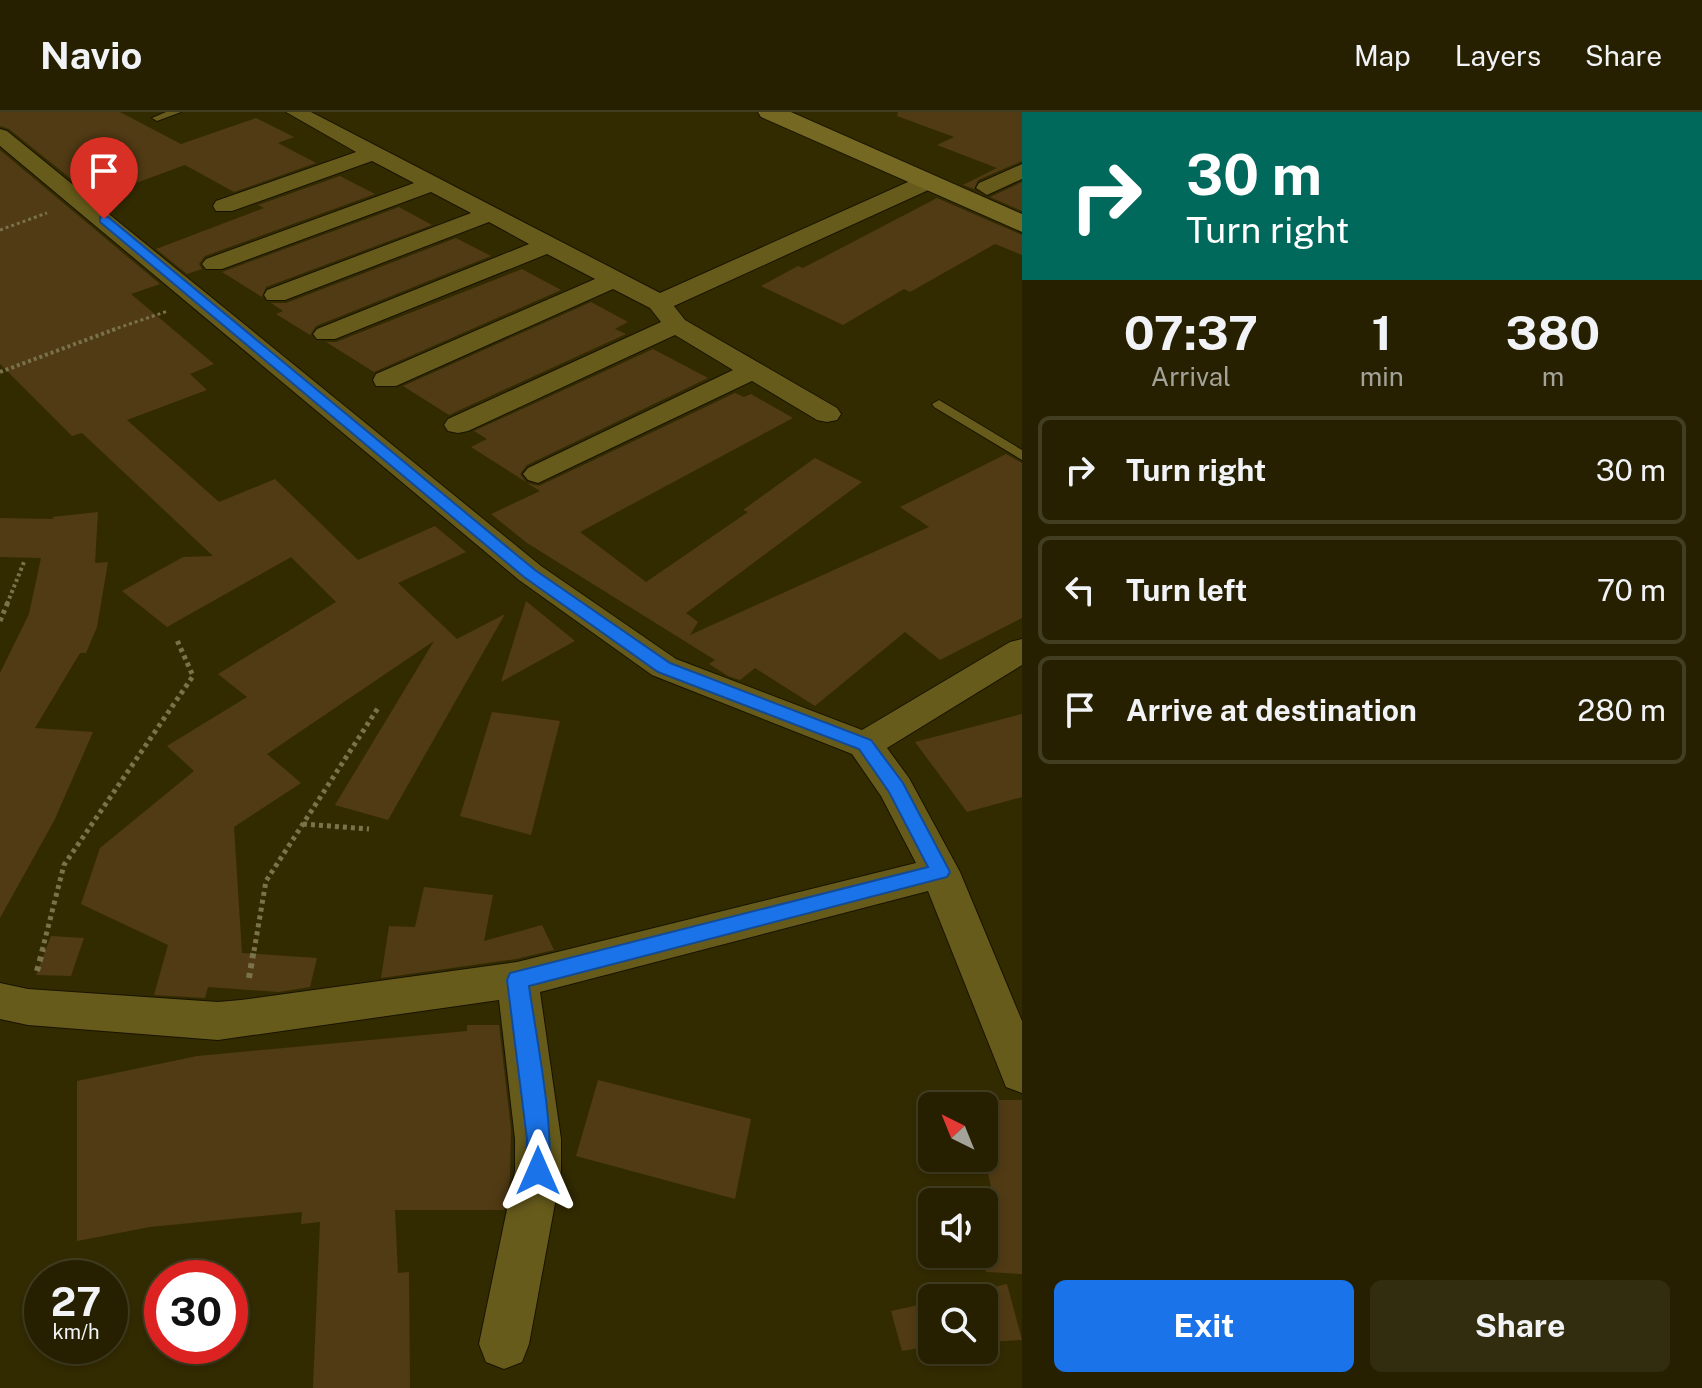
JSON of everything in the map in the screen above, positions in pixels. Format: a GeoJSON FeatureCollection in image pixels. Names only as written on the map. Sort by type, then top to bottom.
{"type":"FeatureCollection","features":[{"type":"Feature","properties":{"kind":"street"},"geometry":{"type":"LineString","coordinates":[[296,112],[659,303],[676,325],[827,414]]}},
{"type":"Feature","properties":{"kind":"street"},"geometry":{"type":"LineString","coordinates":[[770,112],[1022,224]]}},
{"type":"Feature","properties":{"kind":"street"},"geometry":{"type":"LineString","coordinates":[[811,112],[1022,203]]}},
{"type":"Feature","properties":{"kind":"street"},"geometry":{"type":"LineString","coordinates":[[0,135],[530,573],[664,667],[865,745],[896,788],[940,872],[1022,1073]]}},
{"type":"Feature","properties":{"kind":"street"},"geometry":{"type":"LineString","coordinates":[[224,206],[374,153]]}},
{"type":"Feature","properties":{"kind":"street"},"geometry":{"type":"LineString","coordinates":[[987,188],[1022,171]]}},
{"type":"Feature","properties":{"kind":"street"},"geometry":{"type":"LineString","coordinates":[[659,303],[927,182]]}},
{"type":"Feature","properties":{"kind":"street"},"geometry":{"type":"LineString","coordinates":[[214,264],[432,184]]}},
{"type":"Feature","properties":{"kind":"street"},"geometry":{"type":"LineString","coordinates":[[276,295],[490,214]]}},
{"type":"Feature","properties":{"kind":"street"},"geometry":{"type":"LineString","coordinates":[[326,334],[548,245]]}},
{"type":"Feature","properties":{"kind":"street"},"geometry":{"type":"LineString","coordinates":[[386,380],[613,280]]}},
{"type":"Feature","properties":{"kind":"street"},"geometry":{"type":"LineString","coordinates":[[458,425],[676,325]]}},
{"type":"Feature","properties":{"kind":"street"},"geometry":{"type":"LineString","coordinates":[[538,474],[755,369]]}},
{"type":"Feature","properties":{"kind":"street"},"geometry":{"type":"LineString","coordinates":[[865,745],[1022,650]]}},
{"type":"Feature","properties":{"kind":"street"},"geometry":{"type":"LineString","coordinates":[[14,1004],[218,1021],[517,980],[940,872]]}},
{"type":"Feature","properties":{"kind":"street"},"geometry":{"type":"LineString","coordinates":[[504,1344],[538,1171],[538,1139],[517,980]]}},
{"type":"Feature","properties":{"kind":"lane"},"geometry":{"type":"LineString","coordinates":[[157,118],[176,112]]}},
{"type":"Feature","properties":{"kind":"lane"},"geometry":{"type":"LineString","coordinates":[[939,404],[1022,456]]}},
{"type":"Feature","properties":{"kind":"path"},"geometry":{"type":"LineString","coordinates":[[0,230],[82,200]]}},
{"type":"Feature","properties":{"kind":"path"},"geometry":{"type":"LineString","coordinates":[[0,372],[59,348],[201,301]]}},
{"type":"Feature","properties":{"kind":"path"},"geometry":{"type":"LineString","coordinates":[[0,621],[24,562]]}},
{"type":"Feature","properties":{"kind":"path"},"geometry":{"type":"LineString","coordinates":[[14,1004],[64,865],[193,676],[177,640]]}},
{"type":"Feature","properties":{"kind":"path"},"geometry":{"type":"LineString","coordinates":[[241,1018],[266,881],[378,708]]}},
{"type":"Feature","properties":{"kind":"path"},"geometry":{"type":"LineString","coordinates":[[303,824],[369,829]]}},
{"type":"Feature","properties":{"kind":"building"},"geometry":{"type":"Polygon","coordinates":[[[0,112],[120,112],[181,144],[256,118],[294,137],[278,143],[316,163],[234,192],[185,165],[95,198],[9,129],[0,126],[0,112]]]}},
{"type":"Feature","properties":{"kind":"building"},"geometry":{"type":"Polygon","coordinates":[[[898,112],[1022,112],[1022,161],[978,180],[974,189],[963,185],[997,168],[937,145],[954,137],[897,116],[898,112]]]}},
{"type":"Feature","properties":{"kind":"building"},"geometry":{"type":"Polygon","coordinates":[[[0,150],[160,284],[131,294],[214,364],[190,374],[207,390],[127,420],[219,502],[275,479],[358,560],[435,526],[466,552],[398,583],[457,639],[505,614],[388,820],[335,805],[434,641],[267,754],[301,783],[234,827],[242,953],[317,958],[310,987],[279,992],[208,987],[205,998],[154,995],[168,945],[81,904],[100,848],[194,771],[167,746],[247,697],[218,674],[336,602],[291,557],[167,627],[122,591],[183,557],[213,556],[82,433],[72,436],[0,364],[0,150]]]}},
{"type":"Feature","properties":{"kind":"building"},"geometry":{"type":"Polygon","coordinates":[[[340,176],[375,194],[205,256],[199,264],[202,269],[187,274],[156,249],[264,208],[258,205],[340,176]]]}},
{"type":"Feature","properties":{"kind":"building"},"geometry":{"type":"Polygon","coordinates":[[[1022,182],[1022,211],[990,197],[1022,182]]]}},
{"type":"Feature","properties":{"kind":"building"},"geometry":{"type":"Polygon","coordinates":[[[937,198],[1022,235],[1022,255],[995,244],[910,292],[904,289],[843,325],[761,286],[798,266],[803,268],[937,198]]]}},
{"type":"Feature","properties":{"kind":"building"},"geometry":{"type":"Polygon","coordinates":[[[399,207],[432,225],[266,287],[262,297],[222,272],[399,207]]]}},
{"type":"Feature","properties":{"kind":"building"},"geometry":{"type":"Polygon","coordinates":[[[456,238],[491,256],[316,326],[310,335],[276,314],[283,311],[271,303],[286,303],[456,238]]]}},
{"type":"Feature","properties":{"kind":"building"},"geometry":{"type":"Polygon","coordinates":[[[522,269],[561,290],[374,372],[326,342],[336,342],[522,269]]]}},
{"type":"Feature","properties":{"kind":"building"},"geometry":{"type":"Polygon","coordinates":[[[591,302],[628,322],[615,329],[626,334],[449,415],[403,386],[591,302]]]}},
{"type":"Feature","properties":{"kind":"building"},"geometry":{"type":"Polygon","coordinates":[[[653,349],[708,378],[527,465],[520,474],[526,482],[471,447],[487,439],[474,431],[653,349]]]}},
{"type":"Feature","properties":{"kind":"building"},"geometry":{"type":"Polygon","coordinates":[[[735,393],[744,397],[751,394],[793,418],[580,532],[646,582],[748,512],[743,510],[815,458],[862,482],[686,613],[698,622],[690,635],[929,527],[900,507],[1006,454],[1022,463],[1022,618],[940,660],[905,632],[815,706],[755,668],[740,680],[728,676],[709,664],[715,660],[527,543],[491,514],[540,491],[527,483],[539,486],[735,393]]]}},
{"type":"Feature","properties":{"kind":"building"},"geometry":{"type":"Polygon","coordinates":[[[98,512],[95,563],[108,562],[97,627],[86,653],[80,653],[35,728],[93,732],[54,821],[0,918],[0,673],[29,614],[41,558],[0,557],[0,518],[54,519],[52,517],[98,512]]]}},
{"type":"Feature","properties":{"kind":"building"},"geometry":{"type":"Polygon","coordinates":[[[526,601],[575,641],[501,682],[526,601]]]}},
{"type":"Feature","properties":{"kind":"building"},"geometry":{"type":"Polygon","coordinates":[[[492,712],[560,721],[531,835],[460,816],[492,712]]]}},
{"type":"Feature","properties":{"kind":"building"},"geometry":{"type":"Polygon","coordinates":[[[1022,714],[1022,797],[967,812],[915,742],[1022,714]]]}},
{"type":"Feature","properties":{"kind":"building"},"geometry":{"type":"Polygon","coordinates":[[[424,887],[493,895],[484,941],[542,925],[554,950],[516,959],[381,978],[389,926],[415,927],[424,887]]]}},
{"type":"Feature","properties":{"kind":"building"},"geometry":{"type":"Polygon","coordinates":[[[51,936],[84,938],[71,976],[36,975],[51,936]]]}},
{"type":"Feature","properties":{"kind":"building"},"geometry":{"type":"Polygon","coordinates":[[[467,1025],[499,1025],[511,1129],[510,1178],[504,1210],[395,1210],[398,1273],[409,1272],[410,1388],[313,1388],[320,1222],[301,1224],[302,1212],[150,1227],[77,1241],[77,1081],[197,1056],[467,1031],[467,1025]]]}},
{"type":"Feature","properties":{"kind":"building"},"geometry":{"type":"Polygon","coordinates":[[[598,1080],[751,1119],[735,1199],[576,1156],[598,1080]]]}},
{"type":"Feature","properties":{"kind":"building"},"geometry":{"type":"Polygon","coordinates":[[[998,1100],[1022,1100],[1022,1274],[986,1272],[985,1268],[998,1268],[998,1188],[991,1188],[988,1172],[998,1172],[998,1100]]]}},
{"type":"Feature","properties":{"kind":"building"},"geometry":{"type":"Polygon","coordinates":[[[1007,1284],[1022,1340],[998,1341],[998,1286],[1007,1284]]]}},
{"type":"Feature","properties":{"kind":"building"},"geometry":{"type":"Polygon","coordinates":[[[918,1305],[918,1348],[902,1351],[891,1311],[918,1305]]]}},
{"type":"Feature","properties":{"kind":"route"},"geometry":{"type":"LineString","coordinates":[[104,219],[530,573],[664,667],[865,745],[896,788],[940,872],[517,980],[538,1139],[538,1171]]}}]}
